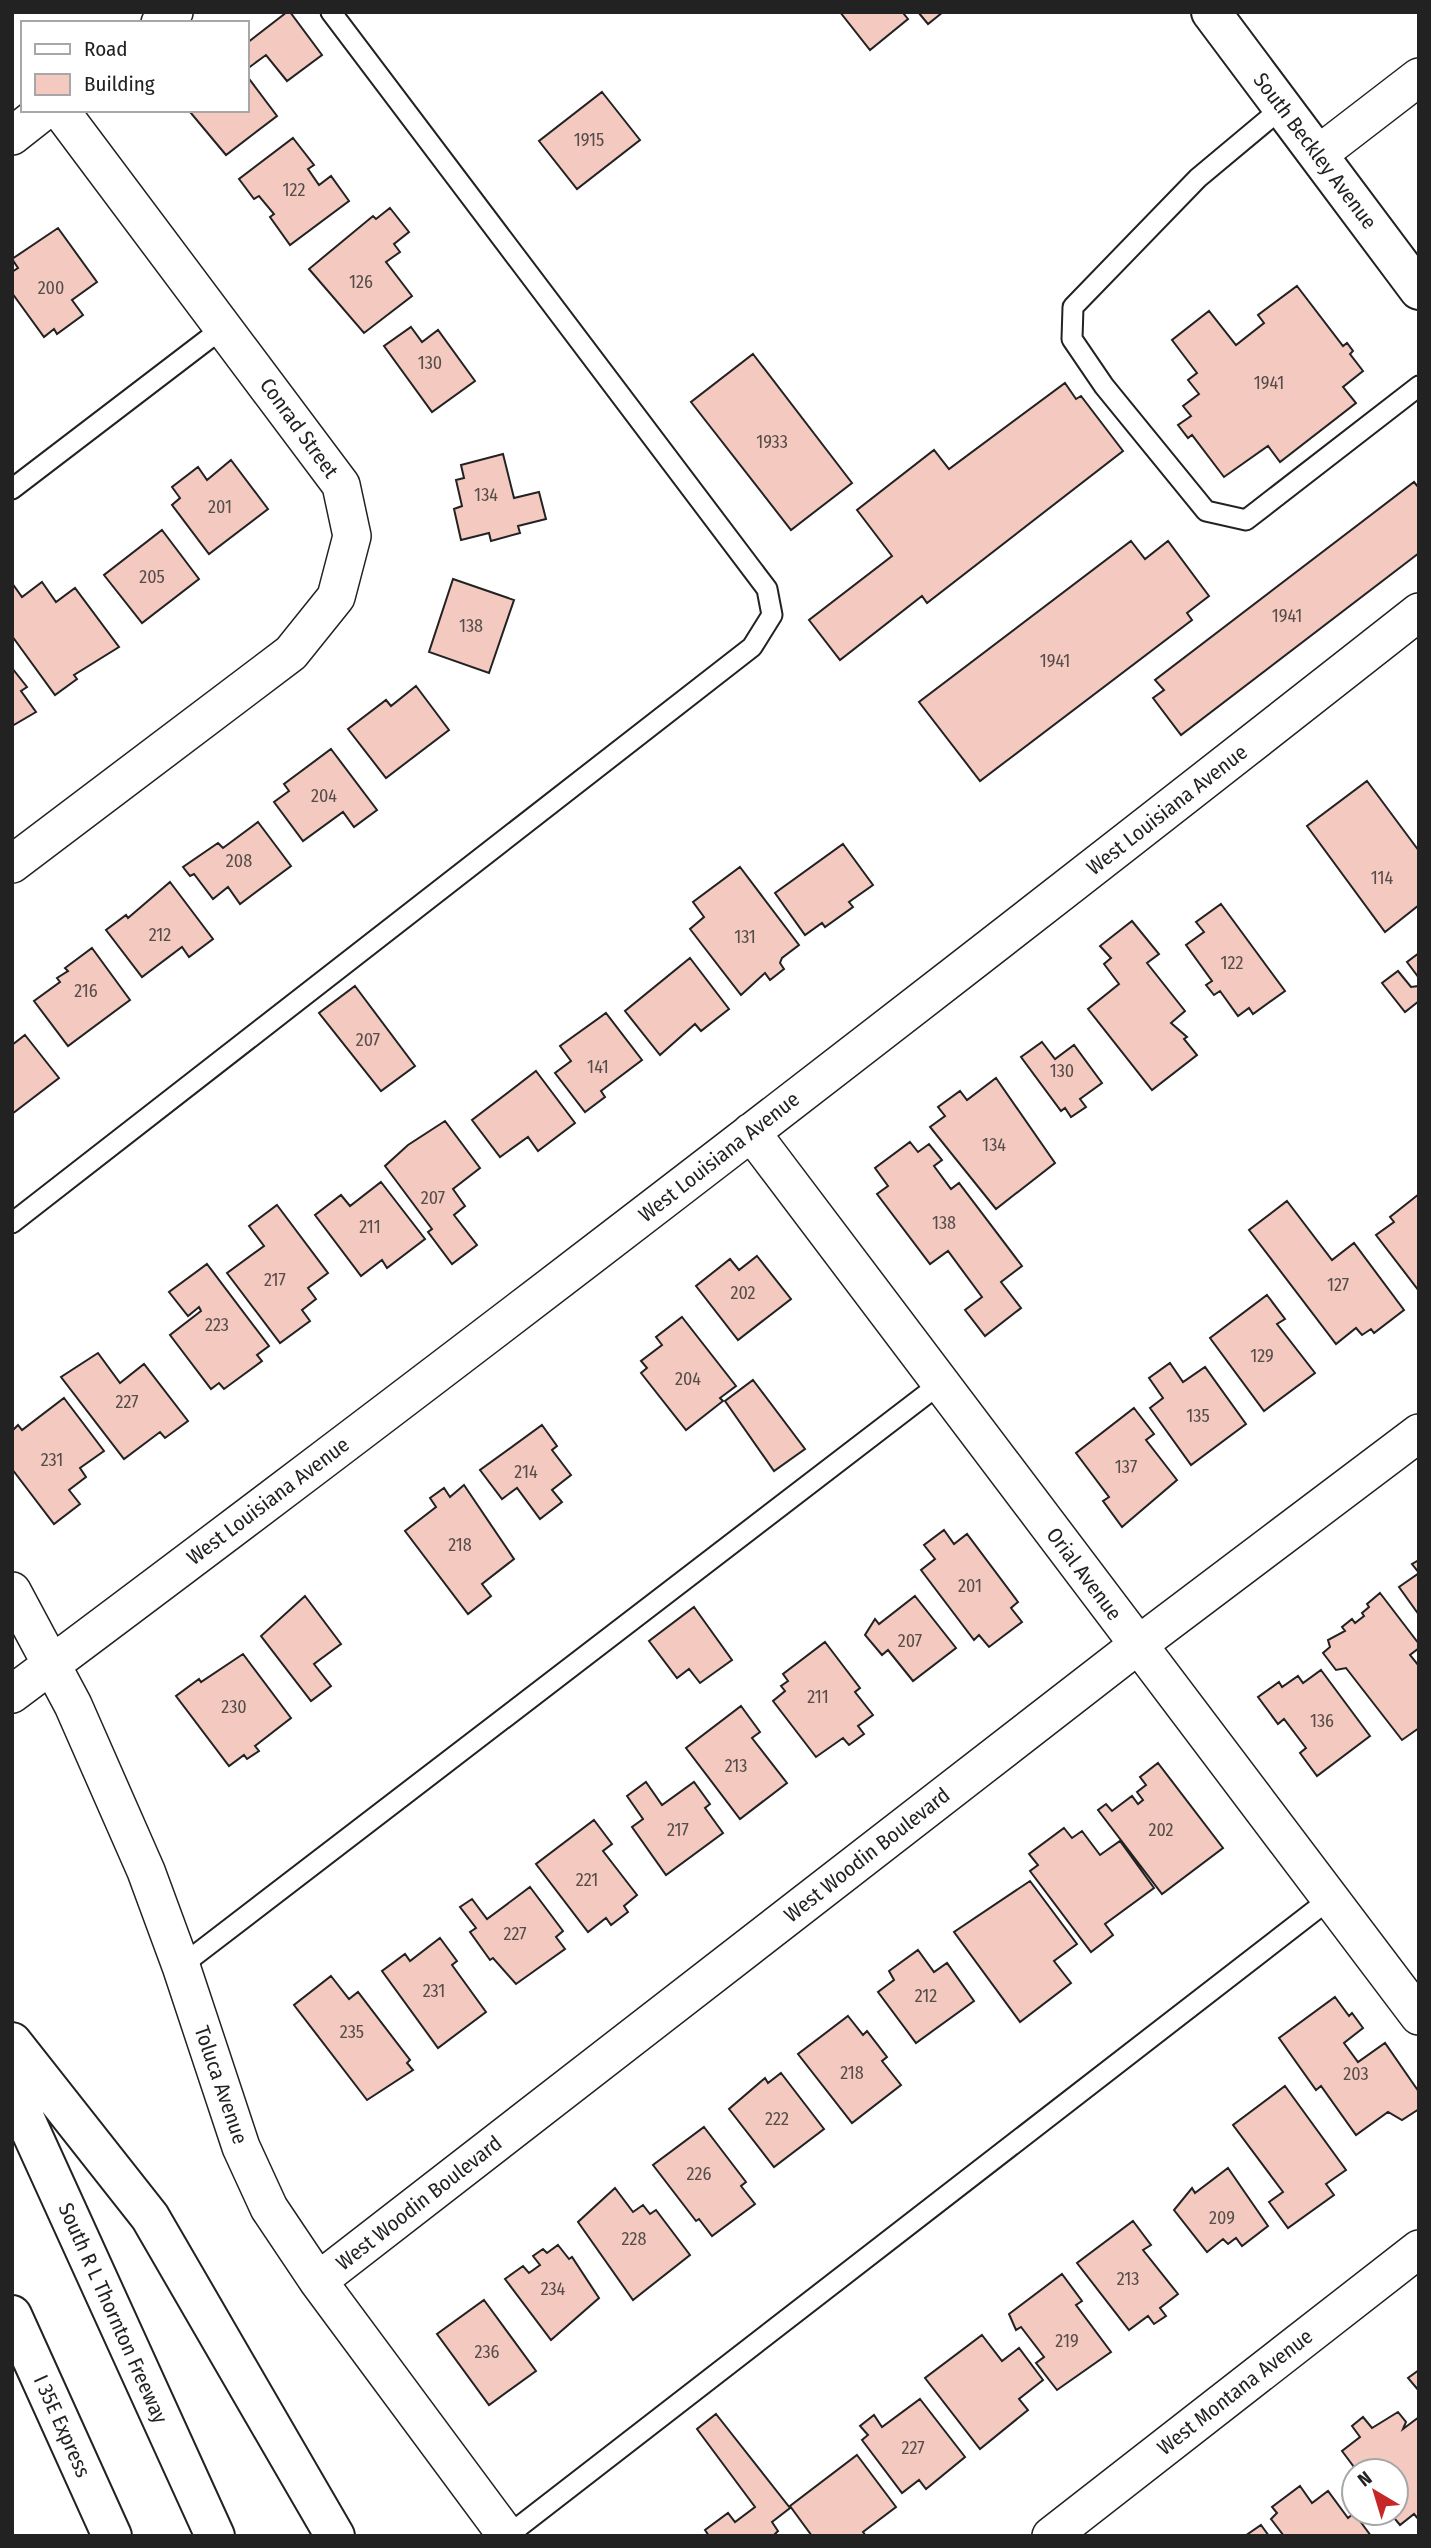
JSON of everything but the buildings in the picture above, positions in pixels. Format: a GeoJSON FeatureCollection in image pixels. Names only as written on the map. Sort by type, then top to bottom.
{"type":"FeatureCollection","features":[{"type":"Feature","properties":{"kind":"main road","name":"South Beckley Avenue"},"geometry":{"type":"LineString","coordinates":[[1211,12],[1419,290]]}},
{"type":"Feature","properties":{"kind":"main road"},"geometry":{"type":"LineString","coordinates":[[12,2042],[150,2217],[335,2536]]}},
{"type":"Feature","properties":{"kind":"main road","name":"South R L Thornton Freeway"},"geometry":{"type":"LineString","coordinates":[[12,2090],[215,2536]]}},
{"type":"Feature","properties":{"kind":"main road","name":"I 35E Express"},"geometry":{"type":"LineString","coordinates":[[12,2315],[112,2536]]}},
{"type":"Feature","properties":{"kind":"street"},"geometry":{"type":"LineString","coordinates":[[1319,154],[1419,77]]}},
{"type":"Feature","properties":{"kind":"street"},"geometry":{"type":"LineString","coordinates":[[12,136],[42,112]]}},
{"type":"Feature","properties":{"kind":"street","name":"Conrad Street"},"geometry":{"type":"LineString","coordinates":[[12,864],[291,653],[335,597],[352,536],[341,485],[62,112]]}},
{"type":"Feature","properties":{"kind":"street","name":"West Louisiana Avenue"},"geometry":{"type":"LineString","coordinates":[[12,1694],[467,1351],[1039,911],[1419,612]]}},
{"type":"Feature","properties":{"kind":"street","name":"Orial Avenue"},"geometry":{"type":"LineString","coordinates":[[751,1132],[1419,2016]]}},
{"type":"Feature","properties":{"kind":"street","name":"West Woodin Boulevard"},"geometry":{"type":"LineString","coordinates":[[318,2281],[1138,1645],[1419,1433]]}},
{"type":"Feature","properties":{"kind":"street","name":"Toluca Avenue"},"geometry":{"type":"LineString","coordinates":[[12,1591],[73,1705],[146,1871],[181,1966],[241,2147],[269,2208],[318,2281],[507,2536]]}},
{"type":"Feature","properties":{"kind":"street","name":"West Montana Avenue"},"geometry":{"type":"LineString","coordinates":[[1051,2536],[1419,2249]]}},
{"type":"Feature","properties":{"kind":"lane"},"geometry":{"type":"LineString","coordinates":[[12,1223],[752,647],[772,615],[766,589],[331,12]]}},
{"type":"Feature","properties":{"kind":"lane"},"geometry":{"type":"LineString","coordinates":[[1283,107],[1198,178],[1073,307],[1072,339],[1104,386],[1206,511],[1246,520],[1419,386]]}},
{"type":"Feature","properties":{"kind":"lane"},"geometry":{"type":"LineString","coordinates":[[12,489],[225,327]]}},
{"type":"Feature","properties":{"kind":"lane"},"geometry":{"type":"LineString","coordinates":[[181,1966],[941,1383]]}},
{"type":"Feature","properties":{"kind":"lane"},"geometry":{"type":"LineString","coordinates":[[507,2536],[1331,1898]]}}]}
